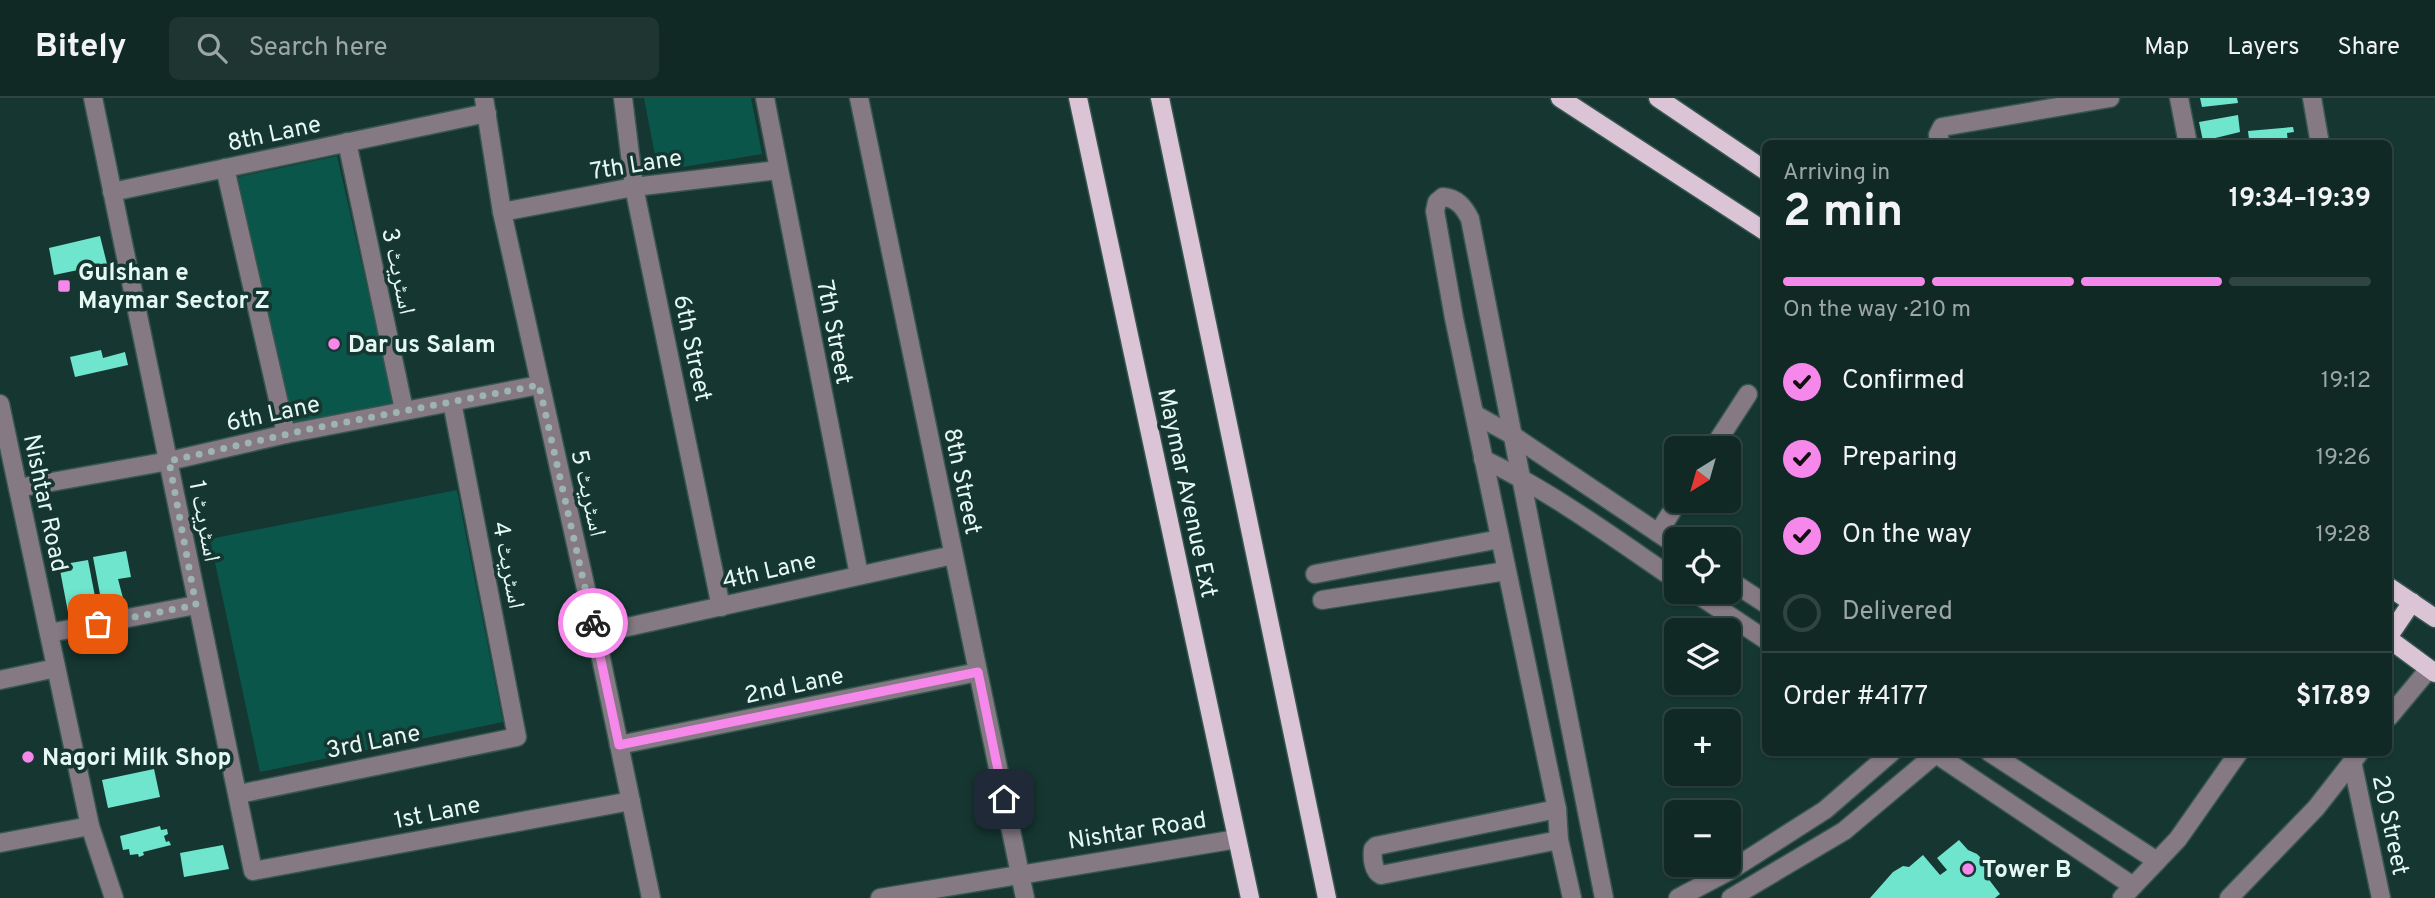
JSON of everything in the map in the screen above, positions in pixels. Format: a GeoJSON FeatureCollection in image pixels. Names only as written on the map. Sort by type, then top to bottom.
{"type":"FeatureCollection","features":[{"type":"Feature","properties":{"kind":"main road","name":"Maymar Avenue Ext"},"geometry":{"type":"LineString","coordinates":[[1078,98],[1250,898]]}},
{"type":"Feature","properties":{"kind":"main road"},"geometry":{"type":"LineString","coordinates":[[1160,98],[1327,898]]}},
{"type":"Feature","properties":{"kind":"main road"},"geometry":{"type":"LineString","coordinates":[[1560,98],[1762,229]]}},
{"type":"Feature","properties":{"kind":"main road"},"geometry":{"type":"LineString","coordinates":[[1658,98],[1762,168]]}},
{"type":"Feature","properties":{"kind":"main road"},"geometry":{"type":"LineString","coordinates":[[2392,589],[2435,618]]}},
{"type":"Feature","properties":{"kind":"main road"},"geometry":{"type":"LineString","coordinates":[[2392,633],[2412,602]]}},
{"type":"Feature","properties":{"kind":"main road"},"geometry":{"type":"LineString","coordinates":[[2392,640],[2432,671]]}},
{"type":"Feature","properties":{"kind":"street","name":"اسٹریٹ 1"},"geometry":{"type":"LineString","coordinates":[[93,98],[169,461],[196,605],[239,793],[253,871]]}},
{"type":"Feature","properties":{"kind":"street","name":"6th Street"},"geometry":{"type":"LineString","coordinates":[[623,98],[634,187],[721,607]]}},
{"type":"Feature","properties":{"kind":"street","name":"7th Street"},"geometry":{"type":"LineString","coordinates":[[765,98],[859,575]]}},
{"type":"Feature","properties":{"kind":"street","name":"8th Street"},"geometry":{"type":"LineString","coordinates":[[859,98],[1020,874]]}},
{"type":"Feature","properties":{"kind":"street"},"geometry":{"type":"LineString","coordinates":[[1940,140],[1938,135],[1942,127],[2110,98]]}},
{"type":"Feature","properties":{"kind":"street"},"geometry":{"type":"LineString","coordinates":[[2179,98],[2187,140]]}},
{"type":"Feature","properties":{"kind":"street"},"geometry":{"type":"LineString","coordinates":[[2312,98],[2319,140]]}},
{"type":"Feature","properties":{"kind":"street","name":"8th Lane"},"geometry":{"type":"LineString","coordinates":[[112,192],[347,142],[485,105]]}},
{"type":"Feature","properties":{"kind":"street","name":"اسٹریٹ 5"},"geometry":{"type":"LineString","coordinates":[[485,105],[502,212],[596,634],[651,898]]}},
{"type":"Feature","properties":{"kind":"street","name":"اسٹریٹ 3"},"geometry":{"type":"LineString","coordinates":[[347,142],[404,410]]}},
{"type":"Feature","properties":{"kind":"street"},"geometry":{"type":"LineString","coordinates":[[226,168],[286,434]]}},
{"type":"Feature","properties":{"kind":"street","name":"7th Lane"},"geometry":{"type":"LineString","coordinates":[[502,212],[634,187],[778,170]]}},
{"type":"Feature","properties":{"kind":"street"},"geometry":{"type":"LineString","coordinates":[[1572,898],[1559,840],[1557,809],[1454,318],[1435,211],[1437,202],[1443,197],[1451,197],[1459,203],[1470,219],[1604,898]]}},
{"type":"Feature","properties":{"kind":"street","name":"6th Lane"},"geometry":{"type":"LineString","coordinates":[[18,488],[169,461],[286,434],[539,385]]}},
{"type":"Feature","properties":{"kind":"street"},"geometry":{"type":"LineString","coordinates":[[1721,436],[1748,394]]}},
{"type":"Feature","properties":{"kind":"street","name":"اسٹریٹ 4"},"geometry":{"type":"LineString","coordinates":[[452,402],[517,737]]}},
{"type":"Feature","properties":{"kind":"street","name":"Nishtar Road"},"geometry":{"type":"LineString","coordinates":[[0,404],[4,446],[18,488],[90,826],[114,898]]}},
{"type":"Feature","properties":{"kind":"street"},"geometry":{"type":"LineString","coordinates":[[1476,415],[1512,435],[1664,537]]}},
{"type":"Feature","properties":{"kind":"street"},"geometry":{"type":"LineString","coordinates":[[1483,459],[1520,477],[1664,572]]}},
{"type":"Feature","properties":{"kind":"street"},"geometry":{"type":"LineString","coordinates":[[1658,533],[1671,513]]}},
{"type":"Feature","properties":{"kind":"street"},"geometry":{"type":"LineString","coordinates":[[1315,574],[1500,539]]}},
{"type":"Feature","properties":{"kind":"street","name":"4th Lane"},"geometry":{"type":"LineString","coordinates":[[596,634],[953,555]]}},
{"type":"Feature","properties":{"kind":"street"},"geometry":{"type":"LineString","coordinates":[[1322,600],[1506,571]]}},
{"type":"Feature","properties":{"kind":"street"},"geometry":{"type":"LineString","coordinates":[[1741,588],[1762,601]]}},
{"type":"Feature","properties":{"kind":"street"},"geometry":{"type":"LineString","coordinates":[[1712,604],[1762,637]]}},
{"type":"Feature","properties":{"kind":"street"},"geometry":{"type":"LineString","coordinates":[[49,633],[196,605]]}},
{"type":"Feature","properties":{"kind":"street"},"geometry":{"type":"LineString","coordinates":[[0,680],[57,668]]}},
{"type":"Feature","properties":{"kind":"street"},"geometry":{"type":"LineString","coordinates":[[2392,714],[2432,671]]}},
{"type":"Feature","properties":{"kind":"street","name":"2nd Lane"},"geometry":{"type":"LineString","coordinates":[[619,745],[978,672]]}},
{"type":"Feature","properties":{"kind":"street","name":"3rd Lane"},"geometry":{"type":"LineString","coordinates":[[239,793],[517,737]]}},
{"type":"Feature","properties":{"kind":"street"},"geometry":{"type":"LineString","coordinates":[[1678,898],[1731,870],[1825,810],[1887,756]]}},
{"type":"Feature","properties":{"kind":"street"},"geometry":{"type":"LineString","coordinates":[[1731,898],[1844,831],[1932,756]]}},
{"type":"Feature","properties":{"kind":"street"},"geometry":{"type":"LineString","coordinates":[[1940,756],[2127,892],[2178,839],[2236,756]]}},
{"type":"Feature","properties":{"kind":"street"},"geometry":{"type":"LineString","coordinates":[[1995,756],[2157,861]]}},
{"type":"Feature","properties":{"kind":"street"},"geometry":{"type":"LineString","coordinates":[[2229,898],[2316,807],[2356,757]]}},
{"type":"Feature","properties":{"kind":"street","name":"20 Street"},"geometry":{"type":"LineString","coordinates":[[2356,757],[2381,898]]}},
{"type":"Feature","properties":{"kind":"street","name":"1st Lane"},"geometry":{"type":"LineString","coordinates":[[253,871],[631,800]]}},
{"type":"Feature","properties":{"kind":"street"},"geometry":{"type":"LineString","coordinates":[[1557,809],[1376,846],[1372,855],[1376,870],[1381,875],[1559,840]]}},
{"type":"Feature","properties":{"kind":"street"},"geometry":{"type":"LineString","coordinates":[[0,843],[90,826]]}},
{"type":"Feature","properties":{"kind":"street","name":"Nishtar Road"},"geometry":{"type":"LineString","coordinates":[[885,897],[1237,839]]}},
{"type":"Feature","properties":{"kind":"street"},"geometry":{"type":"LineString","coordinates":[[1020,874],[1025,898]]}},
{"type":"Feature","properties":{"kind":"green space"},"geometry":{"type":"Polygon","coordinates":[[[644,98],[751,98],[762,154],[658,171],[644,98]]]}},
{"type":"Feature","properties":{"kind":"green space"},"geometry":{"type":"Polygon","coordinates":[[[337,156],[394,404],[290,424],[238,177],[337,156]]]}},
{"type":"Feature","properties":{"kind":"green space"},"geometry":{"type":"Polygon","coordinates":[[[457,490],[503,722],[260,772],[210,539],[457,490]]]}},
{"type":"Feature","properties":{"kind":"building"},"geometry":{"type":"Polygon","coordinates":[[[2200,98],[2237,98],[2238,103],[2202,107],[2200,98]]]}},
{"type":"Feature","properties":{"kind":"building"},"geometry":{"type":"Polygon","coordinates":[[[2238,115],[2240,132],[2203,140],[2199,122],[2238,115]]]}},
{"type":"Feature","properties":{"kind":"building"},"geometry":{"type":"Polygon","coordinates":[[[2293,127],[2294,132],[2287,133],[2288,140],[2254,140],[2249,139],[2248,131],[2293,127]]]}},
{"type":"Feature","properties":{"kind":"building"},"geometry":{"type":"Polygon","coordinates":[[[100,236],[107,264],[54,275],[49,248],[100,236]]]}},
{"type":"Feature","properties":{"kind":"building"},"geometry":{"type":"Polygon","coordinates":[[[101,350],[103,358],[125,352],[128,365],[75,377],[70,357],[101,350]]]}},
{"type":"Feature","properties":{"kind":"building"},"geometry":{"type":"Polygon","coordinates":[[[126,551],[131,577],[118,579],[124,602],[102,605],[93,557],[126,551]]]}},
{"type":"Feature","properties":{"kind":"building"},"geometry":{"type":"Polygon","coordinates":[[[88,560],[97,607],[68,612],[59,565],[88,560]]]}},
{"type":"Feature","properties":{"kind":"building"},"geometry":{"type":"Polygon","coordinates":[[[154,769],[160,797],[108,808],[102,780],[154,769]]]}},
{"type":"Feature","properties":{"kind":"building"},"geometry":{"type":"Polygon","coordinates":[[[160,826],[161,830],[167,829],[168,834],[164,836],[166,842],[169,841],[171,845],[143,852],[144,855],[139,857],[138,854],[130,855],[129,849],[123,850],[120,836],[160,826]]]}},
{"type":"Feature","properties":{"kind":"building","name":"Tower B"},"geometry":{"type":"Polygon","coordinates":[[[1959,840],[1989,866],[1990,881],[2000,894],[1995,898],[1870,898],[1893,872],[1903,866],[1909,867],[1923,855],[1940,875],[1947,870],[1937,858],[1959,840]]]}},
{"type":"Feature","properties":{"kind":"building"},"geometry":{"type":"Polygon","coordinates":[[[223,845],[229,869],[184,877],[180,853],[223,845]]]}},
{"type":"Feature","properties":{"kind":"way so far"},"geometry":{"type":"LineString","coordinates":[[98,624],[196,605],[169,461],[310,429],[539,385],[593,623]]}},
{"type":"Feature","properties":{"kind":"place","name":"Gulshan e Maymar Sector Z"},"geometry":{"type":"Point","coordinates":[64,286]}},
{"type":"Feature","properties":{"kind":"place","name":"Dar us Salam"},"geometry":{"type":"Point","coordinates":[334,344]}},
{"type":"Feature","properties":{"kind":"place","name":"Nagori Milk Shop"},"geometry":{"type":"Point","coordinates":[28,757]}},
{"type":"Feature","properties":{"kind":"place","name":"Tower B"},"geometry":{"type":"Point","coordinates":[1968,869]}},
{"type":"Feature","properties":{"kind":"route"},"geometry":{"type":"LineString","coordinates":[[593,623],[619,745],[978,672],[1004,799]]}}]}
